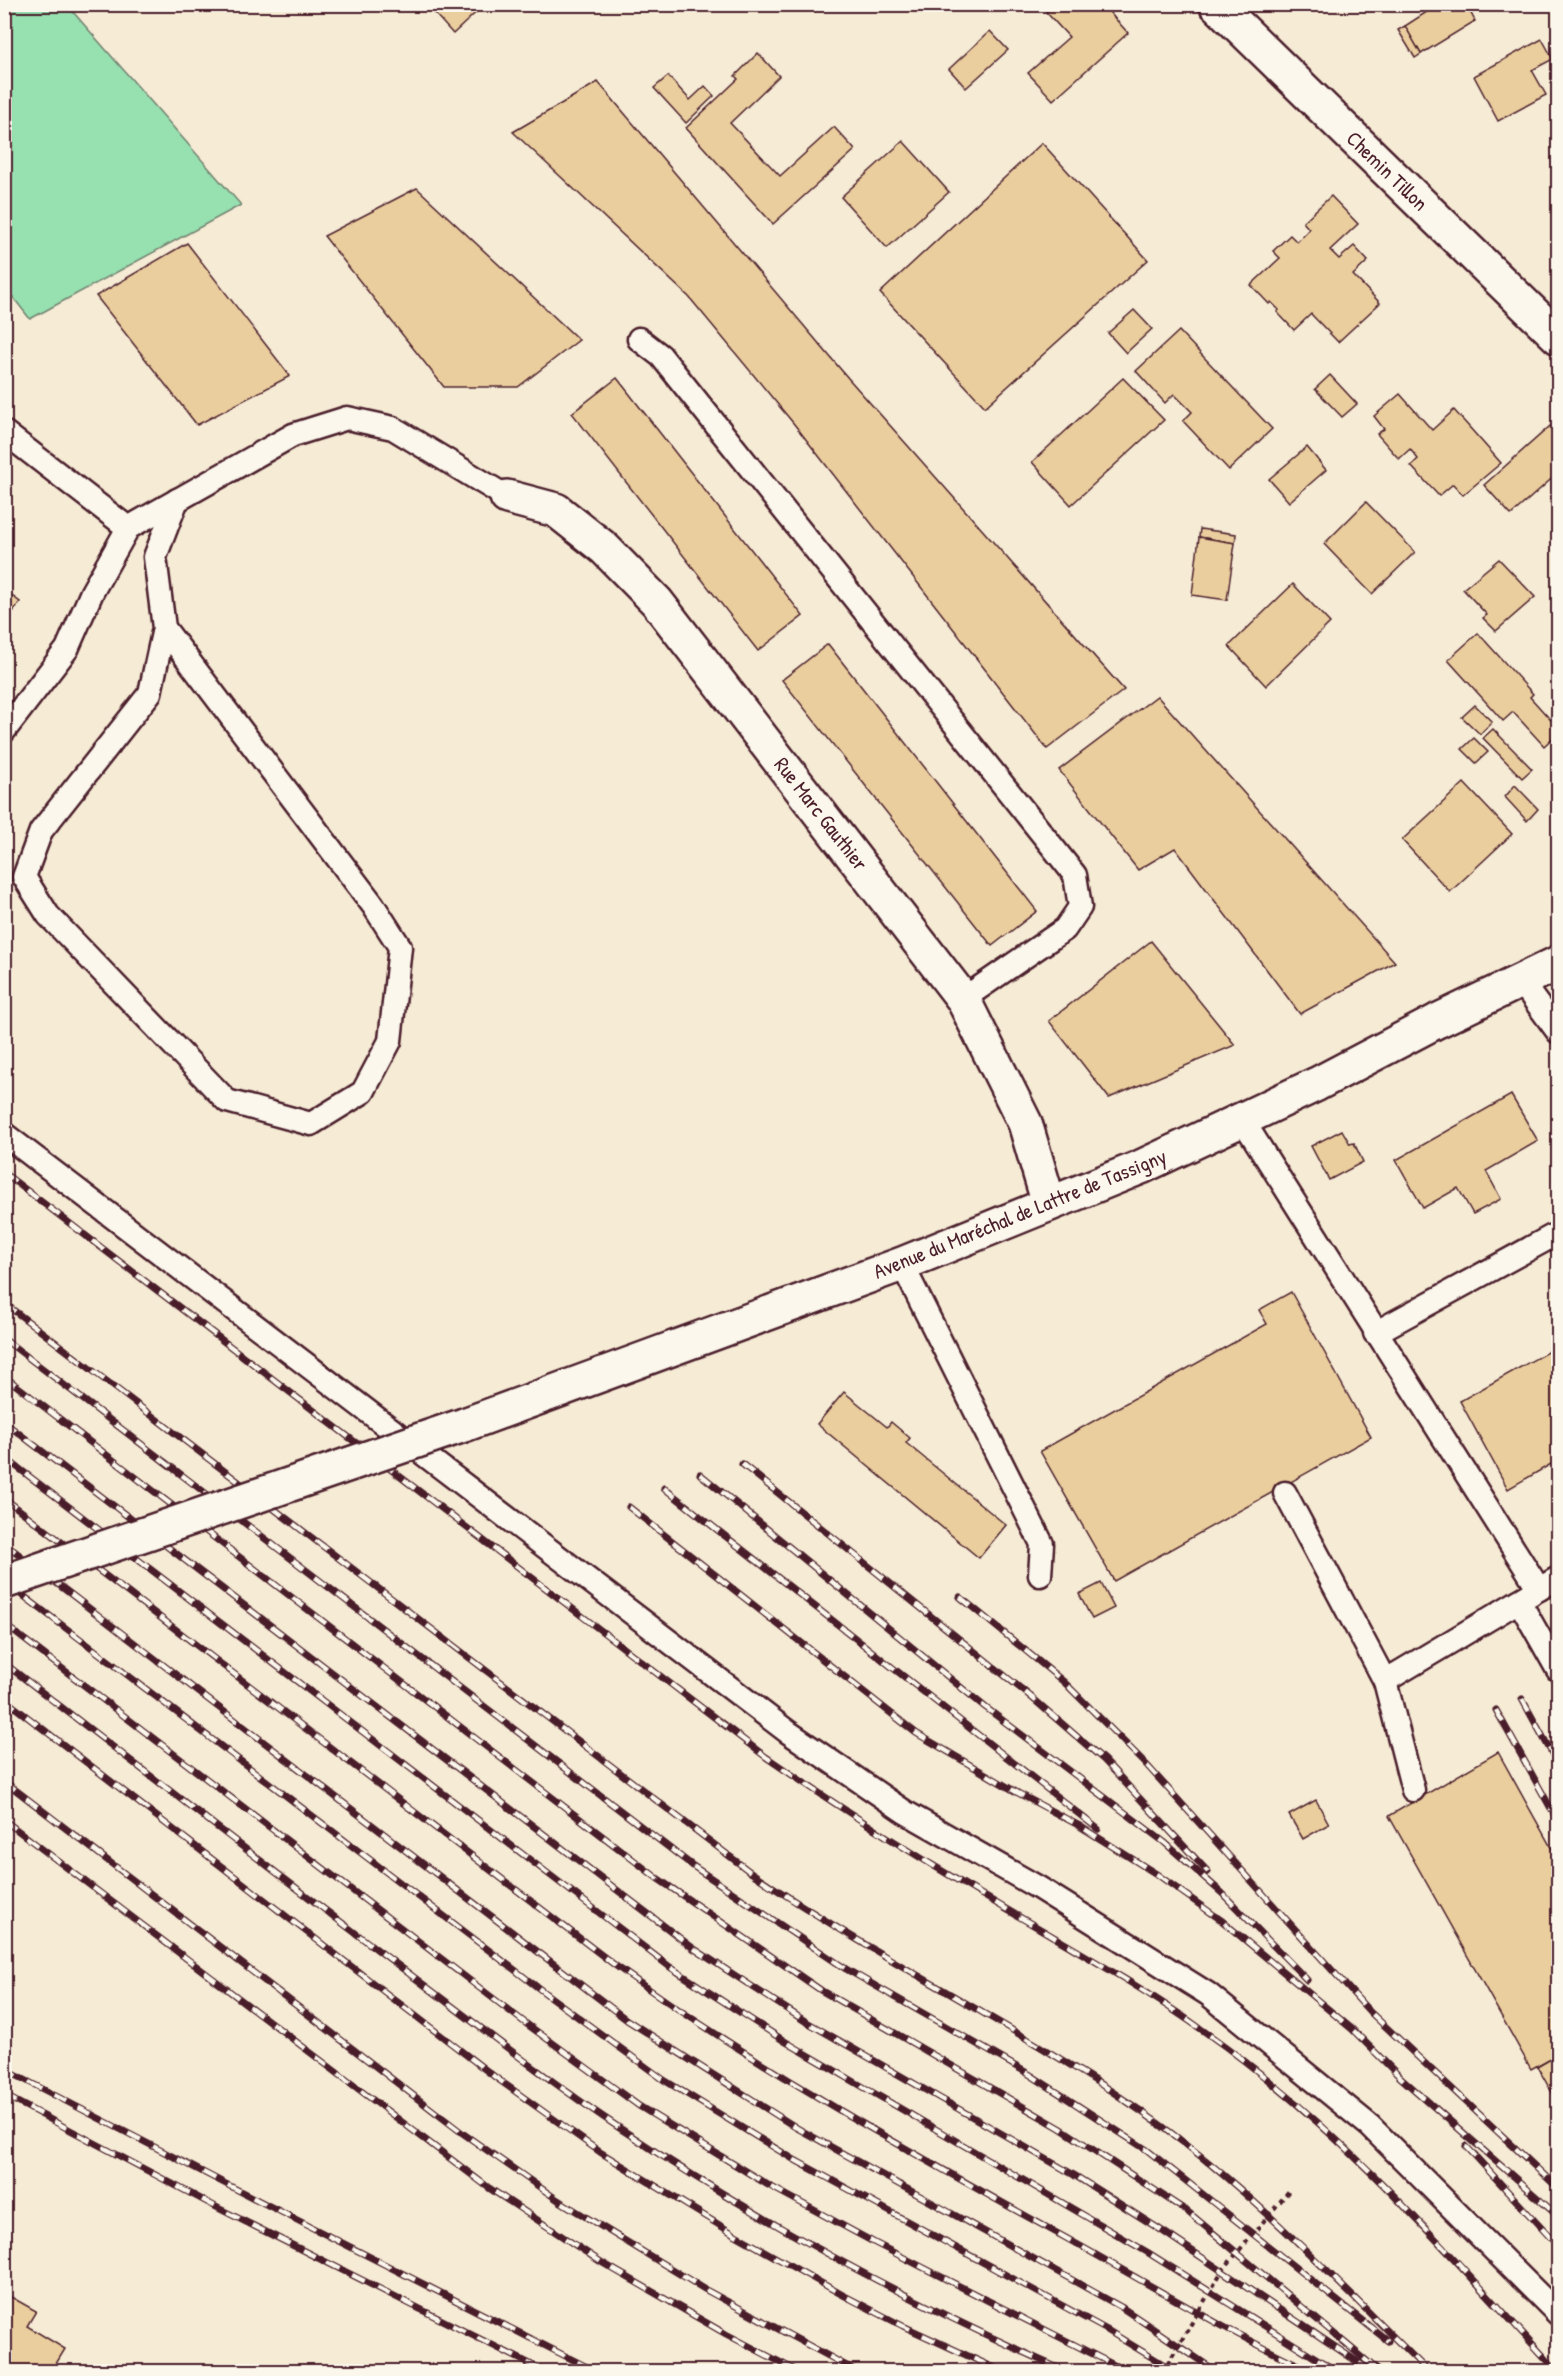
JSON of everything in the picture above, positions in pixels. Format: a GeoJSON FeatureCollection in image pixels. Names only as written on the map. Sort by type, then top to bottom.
{"type":"FeatureCollection","features":[{"type":"Feature","properties":{"kind":"street","name":"Chemin Tillon"},"geometry":{"type":"LineString","coordinates":[[1216,4],[1558,337]]}},
{"type":"Feature","properties":{"kind":"street","name":"Rue Marc Gauthier"},"geometry":{"type":"LineString","coordinates":[[507,497],[556,510],[604,548],[657,602],[963,999],[1025,1124],[1049,1204]]}},
{"type":"Feature","properties":{"kind":"street","name":"Avenue du Maréchal de Lattre de Tassigny"},"geometry":{"type":"LineString","coordinates":[[4,1582],[464,1425],[902,1264],[1141,1167],[1317,1084],[1437,1021],[1522,983],[1558,963]]}},
{"type":"Feature","properties":{"kind":"lane"},"geometry":{"type":"LineString","coordinates":[[639,339],[662,356],[1075,875],[1080,907],[1065,929],[963,999]]}},
{"type":"Feature","properties":{"kind":"lane"},"geometry":{"type":"LineString","coordinates":[[4,731],[67,649],[92,592],[128,528],[293,435],[347,418],[393,428],[507,497]]}},
{"type":"Feature","properties":{"kind":"lane"},"geometry":{"type":"LineString","coordinates":[[4,432],[128,528]]}},
{"type":"Feature","properties":{"kind":"lane"},"geometry":{"type":"LineString","coordinates":[[164,628],[373,905],[400,948],[390,1041],[363,1092],[311,1124],[226,1101],[48,915],[24,877],[41,831],[150,693],[164,628],[155,556],[177,500]]}},
{"type":"Feature","properties":{"kind":"lane"},"geometry":{"type":"LineString","coordinates":[[1522,983],[1558,1032]]}},
{"type":"Feature","properties":{"kind":"lane"},"geometry":{"type":"LineString","coordinates":[[1242,1119],[1539,1589]]}},
{"type":"Feature","properties":{"kind":"lane"},"geometry":{"type":"LineString","coordinates":[[4,1134],[788,1732],[906,1812],[1040,1888],[1208,1994],[1370,2126],[1558,2314]]}},
{"type":"Feature","properties":{"kind":"lane"},"geometry":{"type":"LineString","coordinates":[[1375,1332],[1558,1233]]}},
{"type":"Feature","properties":{"kind":"lane"},"geometry":{"type":"LineString","coordinates":[[902,1264],[1042,1544],[1040,1575]]}},
{"type":"Feature","properties":{"kind":"lane"},"geometry":{"type":"LineString","coordinates":[[1285,1493],[1386,1681],[1413,1790]]}},
{"type":"Feature","properties":{"kind":"lane"},"geometry":{"type":"LineString","coordinates":[[1386,1681],[1558,1578]]}},
{"type":"Feature","properties":{"kind":"lane"},"geometry":{"type":"LineString","coordinates":[[1519,1601],[1558,1670]]}},
{"type":"Feature","properties":{"kind":"path"},"geometry":{"type":"LineString","coordinates":[[1163,2372],[1222,2271],[1289,2191]]}},
{"type":"Feature","properties":{"kind":"green space"},"geometry":{"type":"Polygon","coordinates":[[[5,4],[67,5],[241,205],[30,319],[5,287],[5,4]]]}},
{"type":"Feature","properties":{"kind":"building"},"geometry":{"type":"Polygon","coordinates":[[[426,4],[485,4],[453,34],[426,4]]]}},
{"type":"Feature","properties":{"kind":"building"},"geometry":{"type":"Polygon","coordinates":[[[1055,4],[1102,4],[1128,33],[1053,100],[1028,73],[1069,37],[1046,12],[1055,4]]]}},
{"type":"Feature","properties":{"kind":"building"},"geometry":{"type":"Polygon","coordinates":[[[1431,4],[1466,4],[1475,21],[1421,54],[1405,26],[1433,8],[1431,4]]]}},
{"type":"Feature","properties":{"kind":"building"},"geometry":{"type":"Polygon","coordinates":[[[1405,26],[1421,54],[1415,58],[1398,30],[1405,26]]]}},
{"type":"Feature","properties":{"kind":"building"},"geometry":{"type":"Polygon","coordinates":[[[990,31],[1008,50],[966,88],[949,69],[990,31]]]}},
{"type":"Feature","properties":{"kind":"building"},"geometry":{"type":"Polygon","coordinates":[[[1542,39],[1553,59],[1532,70],[1546,95],[1498,121],[1474,76],[1542,39]]]}},
{"type":"Feature","properties":{"kind":"building"},"geometry":{"type":"Polygon","coordinates":[[[758,53],[779,76],[730,123],[780,176],[834,127],[855,150],[773,224],[686,128],[738,79],[735,76],[758,53]]]}},
{"type":"Feature","properties":{"kind":"building"},"geometry":{"type":"Polygon","coordinates":[[[668,76],[690,100],[705,86],[714,96],[686,123],[654,88],[668,76]]]}},
{"type":"Feature","properties":{"kind":"building"},"geometry":{"type":"Polygon","coordinates":[[[598,82],[848,378],[1124,690],[1047,749],[794,424],[689,297],[513,132],[598,82]]]}},
{"type":"Feature","properties":{"kind":"building"},"geometry":{"type":"Polygon","coordinates":[[[903,141],[949,192],[887,248],[841,197],[903,141]]]}},
{"type":"Feature","properties":{"kind":"building"},"geometry":{"type":"Polygon","coordinates":[[[1042,143],[1148,260],[985,407],[880,293],[1042,143]]]}},
{"type":"Feature","properties":{"kind":"building"},"geometry":{"type":"Polygon","coordinates":[[[417,188],[579,340],[518,387],[444,387],[324,236],[417,188]]]}},
{"type":"Feature","properties":{"kind":"building"},"geometry":{"type":"Polygon","coordinates":[[[1331,196],[1358,224],[1330,250],[1339,259],[1354,246],[1368,261],[1353,275],[1380,303],[1338,342],[1311,314],[1294,330],[1277,312],[1279,310],[1271,302],[1269,304],[1251,285],[1280,258],[1273,251],[1290,235],[1297,242],[1309,229],[1303,222],[1331,196]]]}},
{"type":"Feature","properties":{"kind":"building"},"geometry":{"type":"Polygon","coordinates":[[[187,243],[290,376],[197,425],[96,296],[187,243]]]}},
{"type":"Feature","properties":{"kind":"building"},"geometry":{"type":"Polygon","coordinates":[[[1134,310],[1152,329],[1126,353],[1108,333],[1134,310]]]}},
{"type":"Feature","properties":{"kind":"building"},"geometry":{"type":"Polygon","coordinates":[[[1179,331],[1272,429],[1229,470],[1183,421],[1192,412],[1174,394],[1165,403],[1136,371],[1179,331]]]}},
{"type":"Feature","properties":{"kind":"building"},"geometry":{"type":"Polygon","coordinates":[[[1330,375],[1357,404],[1342,417],[1315,389],[1330,375]]]}},
{"type":"Feature","properties":{"kind":"building"},"geometry":{"type":"Polygon","coordinates":[[[617,378],[803,616],[758,651],[572,413],[617,378]]]}},
{"type":"Feature","properties":{"kind":"building"},"geometry":{"type":"Polygon","coordinates":[[[1123,378],[1164,420],[1071,505],[1032,462],[1123,378]]]}},
{"type":"Feature","properties":{"kind":"building"},"geometry":{"type":"Polygon","coordinates":[[[1400,394],[1432,430],[1454,410],[1501,463],[1463,495],[1453,484],[1439,496],[1411,466],[1418,459],[1410,449],[1399,459],[1377,434],[1384,429],[1374,416],[1400,394]]]}},
{"type":"Feature","properties":{"kind":"building"},"geometry":{"type":"Polygon","coordinates":[[[1557,420],[1558,473],[1511,515],[1484,485],[1557,420]]]}},
{"type":"Feature","properties":{"kind":"building"},"geometry":{"type":"Polygon","coordinates":[[[1307,447],[1326,470],[1289,502],[1269,479],[1307,447]]]}},
{"type":"Feature","properties":{"kind":"building"},"geometry":{"type":"Polygon","coordinates":[[[1366,502],[1415,552],[1372,594],[1324,544],[1366,502]]]}},
{"type":"Feature","properties":{"kind":"building"},"geometry":{"type":"Polygon","coordinates":[[[1200,529],[1236,534],[1235,543],[1199,537],[1200,529]]]}},
{"type":"Feature","properties":{"kind":"building"},"geometry":{"type":"Polygon","coordinates":[[[1199,537],[1235,543],[1227,600],[1192,595],[1199,537]]]}},
{"type":"Feature","properties":{"kind":"building"},"geometry":{"type":"Polygon","coordinates":[[[1499,559],[1535,597],[1496,631],[1483,618],[1487,615],[1463,589],[1499,559]]]}},
{"type":"Feature","properties":{"kind":"building"},"geometry":{"type":"Polygon","coordinates":[[[1293,584],[1330,623],[1266,686],[1229,646],[1293,584]]]}},
{"type":"Feature","properties":{"kind":"building"},"geometry":{"type":"Polygon","coordinates":[[[4,590],[20,602],[10,616],[4,611],[4,590]]]}},
{"type":"Feature","properties":{"kind":"building"},"geometry":{"type":"Polygon","coordinates":[[[1478,633],[1533,694],[1530,697],[1558,728],[1558,733],[1544,746],[1513,712],[1503,721],[1448,660],[1478,633]]]}},
{"type":"Feature","properties":{"kind":"building"},"geometry":{"type":"Polygon","coordinates":[[[828,644],[1037,911],[992,946],[782,680],[828,644]]]}},
{"type":"Feature","properties":{"kind":"building"},"geometry":{"type":"Polygon","coordinates":[[[1157,696],[1395,962],[1300,1014],[1175,848],[1138,870],[1059,770],[1157,696]]]}},
{"type":"Feature","properties":{"kind":"building"},"geometry":{"type":"Polygon","coordinates":[[[1475,705],[1492,722],[1480,734],[1462,717],[1475,705]]]}},
{"type":"Feature","properties":{"kind":"building"},"geometry":{"type":"Polygon","coordinates":[[[1493,729],[1532,769],[1522,778],[1483,738],[1493,729]]]}},
{"type":"Feature","properties":{"kind":"building"},"geometry":{"type":"Polygon","coordinates":[[[1474,738],[1488,752],[1476,763],[1462,749],[1474,738]]]}},
{"type":"Feature","properties":{"kind":"building"},"geometry":{"type":"Polygon","coordinates":[[[1464,783],[1512,834],[1450,892],[1402,840],[1464,783]]]}},
{"type":"Feature","properties":{"kind":"building"},"geometry":{"type":"Polygon","coordinates":[[[1515,785],[1538,809],[1527,821],[1505,797],[1515,785]]]}},
{"type":"Feature","properties":{"kind":"building"},"geometry":{"type":"Polygon","coordinates":[[[1151,941],[1235,1045],[1109,1098],[1049,1021],[1151,941]]]}},
{"type":"Feature","properties":{"kind":"building"},"geometry":{"type":"Polygon","coordinates":[[[1511,1095],[1538,1141],[1486,1171],[1501,1199],[1473,1214],[1458,1188],[1423,1208],[1396,1160],[1511,1095]]]}},
{"type":"Feature","properties":{"kind":"building"},"geometry":{"type":"Polygon","coordinates":[[[1342,1130],[1350,1144],[1354,1143],[1363,1162],[1329,1180],[1311,1146],[1342,1130]]]}},
{"type":"Feature","properties":{"kind":"building"},"geometry":{"type":"Polygon","coordinates":[[[1291,1292],[1371,1437],[1114,1581],[1040,1451],[1267,1324],[1259,1310],[1291,1292]]]}},
{"type":"Feature","properties":{"kind":"building"},"geometry":{"type":"Polygon","coordinates":[[[1558,1346],[1558,1460],[1508,1489],[1460,1401],[1558,1346]]]}},
{"type":"Feature","properties":{"kind":"building"},"geometry":{"type":"Polygon","coordinates":[[[844,1392],[887,1427],[891,1422],[910,1438],[906,1443],[1006,1525],[979,1558],[817,1424],[844,1392]]]}},
{"type":"Feature","properties":{"kind":"building"},"geometry":{"type":"Polygon","coordinates":[[[1101,1583],[1114,1608],[1092,1619],[1079,1594],[1101,1583]]]}},
{"type":"Feature","properties":{"kind":"building"},"geometry":{"type":"Polygon","coordinates":[[[1498,1752],[1558,1860],[1558,2054],[1531,2069],[1389,1816],[1498,1752]]]}},
{"type":"Feature","properties":{"kind":"building"},"geometry":{"type":"Polygon","coordinates":[[[1316,1800],[1329,1824],[1303,1839],[1289,1815],[1316,1800]]]}},
{"type":"Feature","properties":{"kind":"building"},"geometry":{"type":"Polygon","coordinates":[[[1558,2054],[1558,2096],[1555,2098],[1537,2066],[1558,2054]]]}},
{"type":"Feature","properties":{"kind":"building"},"geometry":{"type":"Polygon","coordinates":[[[4,2293],[36,2311],[27,2326],[65,2349],[51,2372],[4,2372],[4,2293]]]}},
{"type":"Feature","properties":{"kind":"railway"},"geometry":{"type":"LineString","coordinates":[[4,1173],[766,1757],[915,1854],[1159,2001],[1257,2071],[1303,2110],[1392,2194],[1558,2372]]}},
{"type":"Feature","properties":{"kind":"railway"},"geometry":{"type":"LineString","coordinates":[[4,1303],[749,1871],[844,1932],[1085,2074],[1173,2134],[1250,2198],[1323,2266],[1429,2372]]}},
{"type":"Feature","properties":{"kind":"railway"},"geometry":{"type":"LineString","coordinates":[[4,1339],[693,1866],[846,1969],[1029,2074],[1147,2150],[1388,2341]]}},
{"type":"Feature","properties":{"kind":"railway"},"geometry":{"type":"LineString","coordinates":[[4,1376],[657,1878],[822,1991],[1060,2128],[1188,2212],[1380,2372]]}},
{"type":"Feature","properties":{"kind":"railway"},"geometry":{"type":"LineString","coordinates":[[4,1422],[693,1948],[805,2021],[1074,2175],[1164,2232],[1365,2367]]}},
{"type":"Feature","properties":{"kind":"railway"},"geometry":{"type":"LineString","coordinates":[[4,1457],[670,1967],[786,2042],[1147,2252],[1338,2372]]}},
{"type":"Feature","properties":{"kind":"railway"},"geometry":{"type":"LineString","coordinates":[[742,1464],[1030,1696],[1104,1760],[1208,1872]]}},
{"type":"Feature","properties":{"kind":"railway"},"geometry":{"type":"LineString","coordinates":[[700,1474],[985,1707],[1164,1842],[1222,1893],[1307,1980]]}},
{"type":"Feature","properties":{"kind":"railway"},"geometry":{"type":"LineString","coordinates":[[664,1488],[1098,1829]]}},
{"type":"Feature","properties":{"kind":"railway"},"geometry":{"type":"LineString","coordinates":[[4,1498],[616,1966],[669,2003],[776,2072],[887,2138],[1215,2322],[1314,2372]]}},
{"type":"Feature","properties":{"kind":"railway"},"geometry":{"type":"LineString","coordinates":[[629,1507],[916,1733],[1018,1793],[1078,1825],[1158,1875],[1221,1920],[1352,2029],[1400,2077],[1558,2216]]}},
{"type":"Feature","properties":{"kind":"railway"},"geometry":{"type":"LineString","coordinates":[[4,1543],[627,2020],[797,2128],[1121,2307],[1217,2372]]}},
{"type":"Feature","properties":{"kind":"railway"},"geometry":{"type":"LineString","coordinates":[[4,1581],[549,1996],[664,2080],[793,2159],[1107,2330],[1176,2372]]}},
{"type":"Feature","properties":{"kind":"railway"},"geometry":{"type":"LineString","coordinates":[[960,1597],[1064,1682],[1143,1761],[1370,2012],[1558,2188]]}},
{"type":"Feature","properties":{"kind":"railway"},"geometry":{"type":"LineString","coordinates":[[4,1624],[528,2025],[639,2106],[768,2185],[875,2243],[1128,2372]]}},
{"type":"Feature","properties":{"kind":"railway"},"geometry":{"type":"LineString","coordinates":[[4,1663],[484,2030],[621,2129],[728,2197],[839,2260],[895,2290],[1067,2372]]}},
{"type":"Feature","properties":{"kind":"railway"},"geometry":{"type":"LineString","coordinates":[[4,1699],[495,2077],[600,2152],[734,2234],[841,2294],[903,2326],[1003,2372]]}},
{"type":"Feature","properties":{"kind":"railway"},"geometry":{"type":"LineString","coordinates":[[1522,1699],[1558,1764]]}},
{"type":"Feature","properties":{"kind":"railway"},"geometry":{"type":"LineString","coordinates":[[1496,1710],[1558,1821]]}},
{"type":"Feature","properties":{"kind":"railway"},"geometry":{"type":"LineString","coordinates":[[4,1781],[461,2132],[558,2200],[706,2290],[858,2372]]}},
{"type":"Feature","properties":{"kind":"railway"},"geometry":{"type":"LineString","coordinates":[[4,1820],[489,2188],[601,2262],[726,2334],[799,2372]]}},
{"type":"Feature","properties":{"kind":"railway"},"geometry":{"type":"LineString","coordinates":[[4,2069],[597,2372]]}},
{"type":"Feature","properties":{"kind":"railway"},"geometry":{"type":"LineString","coordinates":[[4,2095],[220,2209],[546,2372]]}},
{"type":"Feature","properties":{"kind":"railway"},"geometry":{"type":"LineString","coordinates":[[1466,2146],[1558,2246]]}}]}
